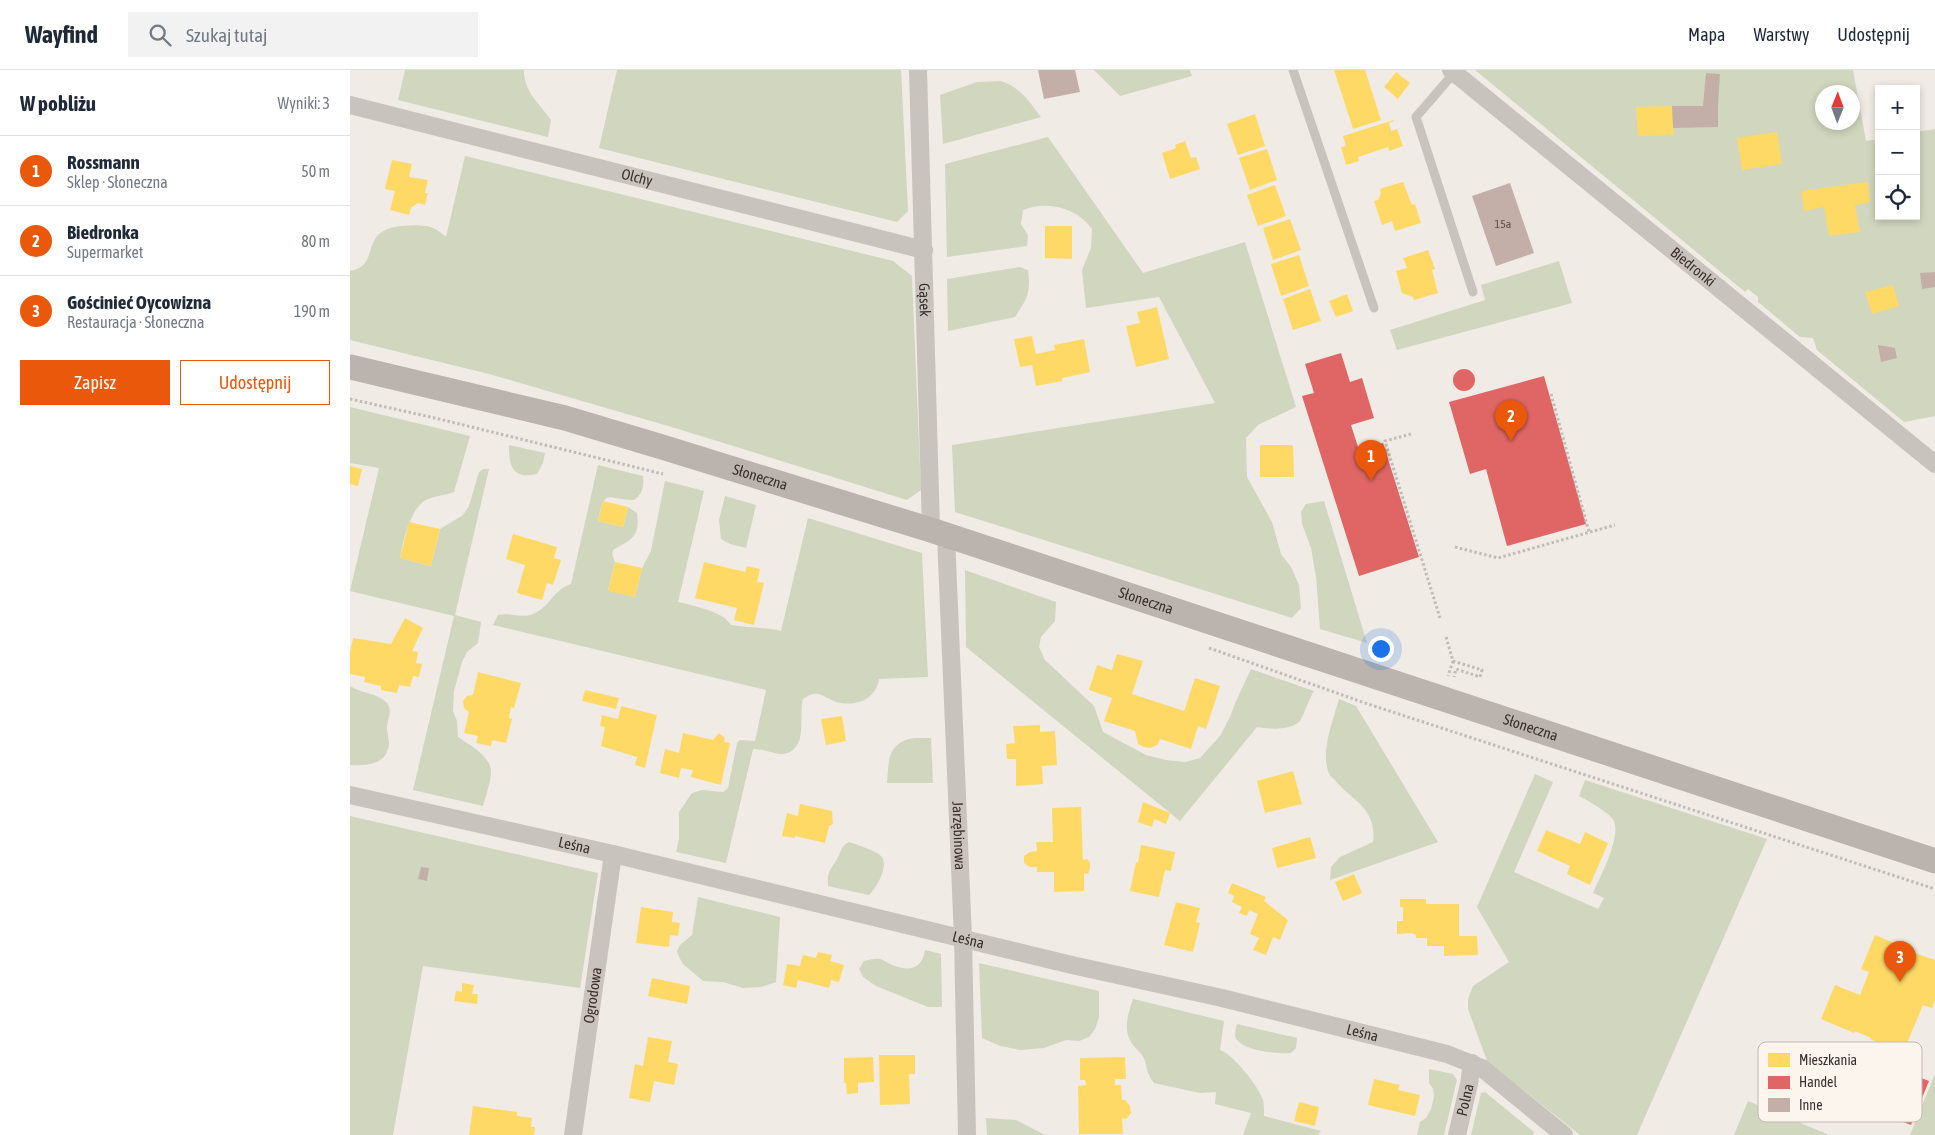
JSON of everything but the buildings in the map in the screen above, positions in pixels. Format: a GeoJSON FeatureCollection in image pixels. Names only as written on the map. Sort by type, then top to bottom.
{"type":"FeatureCollection","features":[{"type":"Feature","properties":{"kind":"main road","name":"Słoneczna"},"geometry":{"type":"LineString","coordinates":[[350,368],[577,422],[939,533],[1935,861]]}},
{"type":"Feature","properties":{"kind":"street","name":"Gąsek"},"geometry":{"type":"LineString","coordinates":[[918,70],[924,250],[939,533]]}},
{"type":"Feature","properties":{"kind":"street","name":"Biedronki"},"geometry":{"type":"LineString","coordinates":[[1453,71],[1935,464]]}},
{"type":"Feature","properties":{"kind":"street","name":"Olchy"},"geometry":{"type":"LineString","coordinates":[[350,105],[924,250]]}},
{"type":"Feature","properties":{"kind":"street","name":"Jarzębinowa"},"geometry":{"type":"LineString","coordinates":[[939,533],[963,938],[967,1135]]}},
{"type":"Feature","properties":{"kind":"street","name":"Leśna"},"geometry":{"type":"LineString","coordinates":[[350,795],[613,854],[1447,1054],[1482,1068],[1564,1135]]}},
{"type":"Feature","properties":{"kind":"street","name":"Ogrodowa"},"geometry":{"type":"LineString","coordinates":[[573,1135],[613,854]]}},
{"type":"Feature","properties":{"kind":"street","name":"Polna"},"geometry":{"type":"LineString","coordinates":[[1457,1135],[1472,1063]]}},
{"type":"Feature","properties":{"kind":"lane"},"geometry":{"type":"LineString","coordinates":[[1293,70],[1374,308]]}},
{"type":"Feature","properties":{"kind":"lane"},"geometry":{"type":"LineString","coordinates":[[1453,71],[1416,117],[1473,292]]}},
{"type":"Feature","properties":{"kind":"path"},"geometry":{"type":"LineString","coordinates":[[1551,394],[1589,532]]}},
{"type":"Feature","properties":{"kind":"path"},"geometry":{"type":"LineString","coordinates":[[350,399],[664,474]]}},
{"type":"Feature","properties":{"kind":"path"},"geometry":{"type":"LineString","coordinates":[[1412,434],[1385,442],[1440,618]]}},
{"type":"Feature","properties":{"kind":"path"},"geometry":{"type":"LineString","coordinates":[[1455,547],[1498,558],[1615,525]]}},
{"type":"Feature","properties":{"kind":"path"},"geometry":{"type":"LineString","coordinates":[[1446,637],[1453,661],[1448,676]]}},
{"type":"Feature","properties":{"kind":"path"},"geometry":{"type":"LineString","coordinates":[[1453,661],[1482,670],[1480,677],[1456,669],[1454,678]]}},
{"type":"Feature","properties":{"kind":"path"},"geometry":{"type":"LineString","coordinates":[[1460,733],[1935,889]]}},
{"type":"Feature","properties":{"kind":"green space"},"geometry":{"type":"Polygon","coordinates":[[[405,70],[524,70],[529,91],[551,120],[548,137],[398,100],[405,70]]]}},
{"type":"Feature","properties":{"kind":"green space"},"geometry":{"type":"Polygon","coordinates":[[[617,70],[901,70],[908,211],[897,222],[599,148],[617,70]]]}},
{"type":"Feature","properties":{"kind":"green space"},"geometry":{"type":"Polygon","coordinates":[[[1094,70],[1190,70],[1192,76],[1120,96],[1094,70]]]}},
{"type":"Feature","properties":{"kind":"green space"},"geometry":{"type":"Polygon","coordinates":[[[1475,70],[1853,70],[1856,85],[1815,85],[1815,130],[1860,130],[1860,108],[1866,141],[1875,140],[1875,220],[1920,220],[1920,131],[1935,129],[1935,416],[1904,422],[1817,350],[1813,338],[1800,337],[1758,302],[1758,297],[1748,289],[1745,292],[1475,70]]]}},
{"type":"Feature","properties":{"kind":"green space"},"geometry":{"type":"Polygon","coordinates":[[[1001,81],[1019,91],[1041,117],[943,144],[940,95],[977,82],[1001,81]]]}},
{"type":"Feature","properties":{"kind":"green space"},"geometry":{"type":"Polygon","coordinates":[[[1048,137],[1143,273],[1245,242],[1296,407],[1258,425],[1246,438],[1247,477],[1272,522],[1281,554],[1291,567],[1299,585],[1301,608],[1292,618],[955,512],[952,445],[1215,403],[1159,297],[1086,308],[1082,270],[1091,248],[1092,229],[1086,222],[1070,211],[1052,206],[1033,207],[1023,210],[1021,224],[1028,235],[1027,246],[947,257],[945,164],[1048,137]]]}},
{"type":"Feature","properties":{"kind":"green space"},"geometry":{"type":"Polygon","coordinates":[[[465,156],[893,261],[912,276],[921,490],[907,500],[675,428],[489,374],[350,340],[350,271],[363,266],[377,236],[381,232],[393,227],[407,225],[426,226],[446,237],[465,156]]]}},
{"type":"Feature","properties":{"kind":"green space"},"geometry":{"type":"Polygon","coordinates":[[[1559,261],[1572,303],[1397,350],[1390,330],[1485,300],[1481,285],[1559,261]]]}},
{"type":"Feature","properties":{"kind":"green space"},"geometry":{"type":"Polygon","coordinates":[[[1019,267],[1028,270],[1029,285],[1025,300],[1015,317],[948,331],[947,279],[1019,267]]]}},
{"type":"Feature","properties":{"kind":"green space"},"geometry":{"type":"Polygon","coordinates":[[[350,407],[470,436],[454,492],[428,499],[416,509],[408,525],[400,558],[431,566],[440,529],[463,515],[469,506],[479,472],[489,469],[455,615],[481,622],[478,643],[467,652],[462,662],[454,691],[453,711],[457,721],[458,737],[483,755],[490,765],[490,780],[483,806],[413,790],[454,616],[350,591],[379,468],[350,463],[350,407]]]}},
{"type":"Feature","properties":{"kind":"green space"},"geometry":{"type":"Polygon","coordinates":[[[509,445],[545,453],[543,463],[537,474],[522,475],[517,473],[511,465],[509,445]]]}},
{"type":"Feature","properties":{"kind":"green space"},"geometry":{"type":"Polygon","coordinates":[[[598,465],[643,476],[642,490],[637,498],[625,500],[609,497],[603,503],[600,510],[598,521],[623,527],[628,507],[637,513],[638,521],[636,532],[630,540],[613,550],[612,554],[615,562],[608,590],[635,597],[642,568],[651,551],[665,481],[704,491],[678,602],[699,607],[722,616],[731,625],[781,631],[808,518],[922,553],[928,677],[879,679],[874,692],[864,700],[857,702],[836,702],[816,694],[803,699],[800,739],[792,751],[781,754],[753,749],[726,863],[676,852],[679,839],[679,812],[692,793],[702,790],[723,792],[728,788],[737,743],[740,740],[755,741],[766,690],[493,625],[498,615],[526,616],[537,612],[559,591],[571,584],[598,465]]]}},
{"type":"Feature","properties":{"kind":"green space"},"geometry":{"type":"Polygon","coordinates":[[[725,496],[756,505],[746,548],[730,544],[721,539],[719,520],[725,496]]]}},
{"type":"Feature","properties":{"kind":"green space"},"geometry":{"type":"Polygon","coordinates":[[[1324,501],[1367,643],[1320,629],[1316,577],[1311,548],[1302,524],[1301,512],[1306,504],[1324,501]]]}},
{"type":"Feature","properties":{"kind":"green space"},"geometry":{"type":"Polygon","coordinates":[[[965,570],[1056,602],[1055,621],[1041,637],[1039,647],[1045,660],[1094,706],[1103,732],[1146,755],[1185,762],[1200,758],[1220,736],[1251,669],[1314,691],[1300,721],[1296,724],[1279,729],[1257,727],[1180,821],[966,647],[965,570]]]}},
{"type":"Feature","properties":{"kind":"green space"},"geometry":{"type":"Polygon","coordinates":[[[350,686],[382,699],[390,708],[387,728],[389,744],[384,756],[375,763],[350,765],[350,686]]]}},
{"type":"Feature","properties":{"kind":"green space"},"geometry":{"type":"Polygon","coordinates":[[[1339,699],[1356,706],[1438,842],[1330,880],[1331,867],[1340,857],[1373,842],[1373,830],[1367,813],[1328,771],[1326,762],[1327,744],[1339,699]]]}},
{"type":"Feature","properties":{"kind":"green space"},"geometry":{"type":"Polygon","coordinates":[[[915,738],[931,738],[933,783],[887,783],[889,760],[894,748],[899,743],[915,738]]]}},
{"type":"Feature","properties":{"kind":"green space"},"geometry":{"type":"Polygon","coordinates":[[[1535,774],[1553,782],[1514,872],[1598,909],[1604,898],[1593,893],[1609,857],[1615,837],[1615,828],[1614,821],[1608,814],[1579,796],[1585,780],[1767,839],[1637,1135],[1580,1135],[1487,1061],[1468,1009],[1468,999],[1473,986],[1509,962],[1477,907],[1535,774]]]}},
{"type":"Feature","properties":{"kind":"green space"},"geometry":{"type":"Polygon","coordinates":[[[350,816],[598,873],[580,988],[423,966],[393,1135],[350,1135],[350,816]]]}},
{"type":"Feature","properties":{"kind":"green space"},"geometry":{"type":"Polygon","coordinates":[[[849,842],[875,852],[883,860],[884,865],[881,877],[869,895],[828,886],[830,871],[843,847],[849,842]]]}},
{"type":"Feature","properties":{"kind":"green space"},"geometry":{"type":"Polygon","coordinates":[[[698,897],[780,917],[776,982],[761,987],[743,988],[723,982],[703,981],[683,964],[677,951],[680,945],[692,935],[698,897]]]}},
{"type":"Feature","properties":{"kind":"green space"},"geometry":{"type":"Polygon","coordinates":[[[925,950],[941,954],[942,1007],[928,1007],[876,986],[863,977],[859,969],[864,961],[876,959],[901,968],[915,967],[922,961],[925,950]]]}},
{"type":"Feature","properties":{"kind":"green space"},"geometry":{"type":"Polygon","coordinates":[[[979,963],[1099,991],[1099,1017],[1095,1029],[1089,1037],[1079,1041],[1066,1040],[1044,1048],[1020,1050],[1000,1046],[982,1038],[979,963]]]}},
{"type":"Feature","properties":{"kind":"green space"},"geometry":{"type":"Polygon","coordinates":[[[1133,999],[1224,1021],[1220,1050],[1238,1064],[1261,1094],[1264,1116],[1321,1131],[1318,1135],[1243,1135],[1251,1113],[1215,1104],[1216,1092],[1200,1093],[1154,1083],[1143,1057],[1133,1045],[1128,1034],[1127,1022],[1133,999]]]}},
{"type":"Feature","properties":{"kind":"green space"},"geometry":{"type":"Polygon","coordinates":[[[1237,1024],[1297,1038],[1296,1048],[1291,1053],[1285,1053],[1251,1048],[1238,1041],[1235,1036],[1237,1024]]]}},
{"type":"Feature","properties":{"kind":"green space"},"geometry":{"type":"Polygon","coordinates":[[[1429,1069],[1453,1074],[1457,1080],[1444,1135],[1417,1135],[1420,1122],[1426,1118],[1434,1097],[1433,1089],[1429,1083],[1429,1069]]]}},
{"type":"Feature","properties":{"kind":"green space"},"geometry":{"type":"Polygon","coordinates":[[[1935,1074],[1935,1135],[1910,1135],[1915,1122],[1922,1122],[1922,1106],[1935,1074]]]}},
{"type":"Feature","properties":{"kind":"green space"},"geometry":{"type":"Polygon","coordinates":[[[1485,1092],[1534,1132],[1533,1135],[1471,1135],[1481,1093],[1485,1092]]]}},
{"type":"Feature","properties":{"kind":"green space"},"geometry":{"type":"Polygon","coordinates":[[[1748,1101],[1758,1105],[1758,1122],[1798,1122],[1827,1134],[1827,1135],[1734,1135],[1748,1101]]]}},
{"type":"Feature","properties":{"kind":"green space"},"geometry":{"type":"Polygon","coordinates":[[[986,1118],[1016,1120],[1045,1135],[987,1135],[986,1118]]]}},
{"type":"Feature","properties":{"kind":"place","name":"Biedronka"},"geometry":{"type":"Point","coordinates":[1511,441]}},
{"type":"Feature","properties":{"kind":"place","name":"Rossmann"},"geometry":{"type":"Point","coordinates":[1371,481]}},
{"type":"Feature","properties":{"kind":"place","name":"Gościnieć Oycowizna"},"geometry":{"type":"Point","coordinates":[1900,982]}}]}
